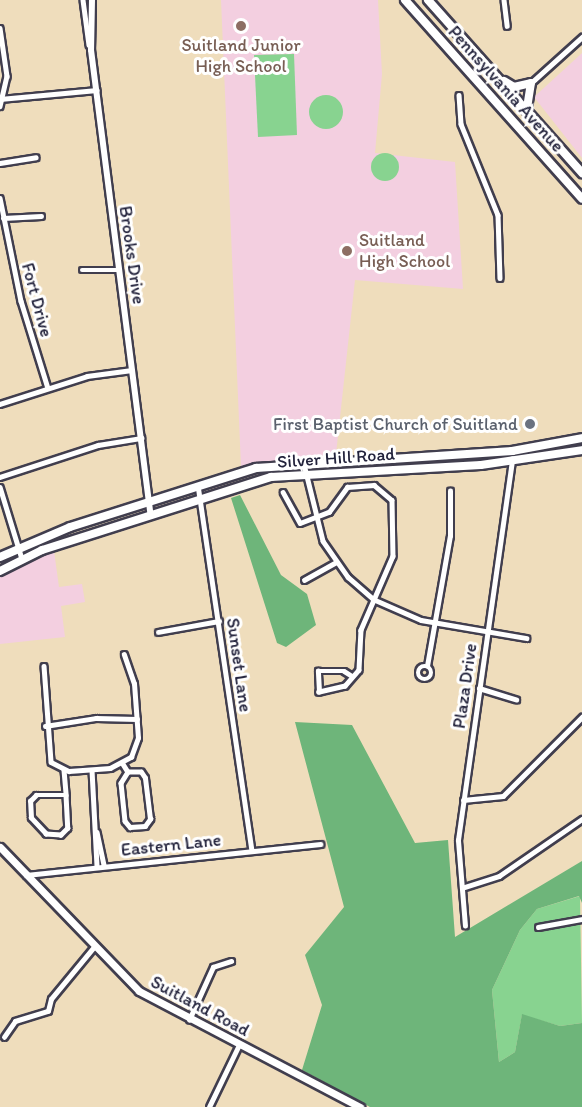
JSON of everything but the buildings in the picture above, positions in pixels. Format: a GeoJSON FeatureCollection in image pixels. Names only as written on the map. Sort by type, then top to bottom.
{"type":"FeatureCollection","features":[{"type":"Feature","properties":{"kind":"highway","name":"Pennsylvania Avenue"},"geometry":{"type":"LineString","coordinates":[[405,0],[582,199]]}},
{"type":"Feature","properties":{"kind":"highway","name":"Pennsylvania Avenue"},"geometry":{"type":"LineString","coordinates":[[428,0],[582,173]]}},
{"type":"Feature","properties":{"kind":"highway"},"geometry":{"type":"LineString","coordinates":[[496,76],[514,87],[531,83]]}},
{"type":"Feature","properties":{"kind":"highway"},"geometry":{"type":"LineString","coordinates":[[530,114],[525,99],[531,83]]}},
{"type":"Feature","properties":{"kind":"main road","name":"Silver Hill Road"},"geometry":{"type":"LineString","coordinates":[[0,557],[20,546],[198,485],[304,461],[512,451],[582,438]]}},
{"type":"Feature","properties":{"kind":"main road","name":"Silver Hill Road"},"geometry":{"type":"LineString","coordinates":[[0,571],[22,559],[150,513],[200,497],[305,473],[512,462],[582,450]]}},
{"type":"Feature","properties":{"kind":"main road","name":"Suitland Road"},"geometry":{"type":"LineString","coordinates":[[0,847],[93,948],[139,991],[189,1021],[360,1107]]}},
{"type":"Feature","properties":{"kind":"street"},"geometry":{"type":"LineString","coordinates":[[83,0],[91,50]]}},
{"type":"Feature","properties":{"kind":"street","name":"Brooks Drive"},"geometry":{"type":"LineString","coordinates":[[92,0],[91,50],[150,513]]}},
{"type":"Feature","properties":{"kind":"street"},"geometry":{"type":"LineString","coordinates":[[504,0],[507,26]]}},
{"type":"Feature","properties":{"kind":"street"},"geometry":{"type":"LineString","coordinates":[[0,28],[7,70],[0,105]]}},
{"type":"Feature","properties":{"kind":"street"},"geometry":{"type":"LineString","coordinates":[[531,83],[582,37]]}},
{"type":"Feature","properties":{"kind":"street"},"geometry":{"type":"LineString","coordinates":[[1,99],[97,90]]}},
{"type":"Feature","properties":{"kind":"street"},"geometry":{"type":"LineString","coordinates":[[459,95],[461,124],[498,215],[500,278]]}},
{"type":"Feature","properties":{"kind":"street"},"geometry":{"type":"LineString","coordinates":[[0,163],[36,157]]}},
{"type":"Feature","properties":{"kind":"street","name":"Fort Drive"},"geometry":{"type":"LineString","coordinates":[[0,198],[21,301],[48,388]]}},
{"type":"Feature","properties":{"kind":"street"},"geometry":{"type":"LineString","coordinates":[[3,218],[41,216]]}},
{"type":"Feature","properties":{"kind":"street"},"geometry":{"type":"LineString","coordinates":[[82,270],[119,270]]}},
{"type":"Feature","properties":{"kind":"street"},"geometry":{"type":"LineString","coordinates":[[0,404],[48,388],[132,370]]}},
{"type":"Feature","properties":{"kind":"street"},"geometry":{"type":"LineString","coordinates":[[0,477],[98,445],[141,438]]}},
{"type":"Feature","properties":{"kind":"street","name":"Plaza Drive"},"geometry":{"type":"LineString","coordinates":[[465,926],[458,840],[512,451]]}},
{"type":"Feature","properties":{"kind":"street"},"geometry":{"type":"LineString","coordinates":[[304,461],[313,518],[336,562],[373,598],[435,623],[526,638]]}},
{"type":"Feature","properties":{"kind":"street","name":"Sunset Lane"},"geometry":{"type":"LineString","coordinates":[[198,485],[252,849]]}},
{"type":"Feature","properties":{"kind":"street"},"geometry":{"type":"LineString","coordinates":[[283,492],[300,523],[329,512],[347,487],[374,485],[389,494],[394,551],[360,634],[359,670],[345,686],[319,692],[318,671],[344,670],[352,676]]}},
{"type":"Feature","properties":{"kind":"street"},"geometry":{"type":"LineString","coordinates":[[0,487],[20,546],[22,559]]}},
{"type":"Feature","properties":{"kind":"street"},"geometry":{"type":"LineString","coordinates":[[427,666],[443,583],[450,491]]}},
{"type":"Feature","properties":{"kind":"street"},"geometry":{"type":"LineString","coordinates":[[304,580],[336,562]]}},
{"type":"Feature","properties":{"kind":"street"},"geometry":{"type":"LineString","coordinates":[[158,632],[219,621]]}},
{"type":"Feature","properties":{"kind":"street"},"geometry":{"type":"LineString","coordinates":[[44,666],[45,726],[51,762],[64,770],[92,770],[123,764],[137,745],[137,719],[124,655]]}},
{"type":"Feature","properties":{"kind":"street"},"geometry":{"type":"LineString","coordinates":[[479,688],[516,699]]}},
{"type":"Feature","properties":{"kind":"street"},"geometry":{"type":"LineString","coordinates":[[463,801],[503,796],[582,717]]}},
{"type":"Feature","properties":{"kind":"street"},"geometry":{"type":"LineString","coordinates":[[45,726],[96,718],[137,719]]}},
{"type":"Feature","properties":{"kind":"street"},"geometry":{"type":"LineString","coordinates":[[123,764],[128,772]]}},
{"type":"Feature","properties":{"kind":"street"},"geometry":{"type":"LineString","coordinates":[[64,770],[66,795],[66,833],[46,834],[31,818],[30,801],[36,795],[66,795]]}},
{"type":"Feature","properties":{"kind":"street"},"geometry":{"type":"LineString","coordinates":[[92,770],[97,832],[96,866]]}},
{"type":"Feature","properties":{"kind":"street"},"geometry":{"type":"LineString","coordinates":[[128,772],[141,772],[146,778],[150,822],[142,827],[129,827],[125,821],[122,783],[128,772]]}},
{"type":"Feature","properties":{"kind":"street"},"geometry":{"type":"LineString","coordinates":[[462,888],[499,876],[582,819]]}},
{"type":"Feature","properties":{"kind":"street"},"geometry":{"type":"LineString","coordinates":[[97,832],[104,865]]}},
{"type":"Feature","properties":{"kind":"street","name":"Eastern Lane"},"geometry":{"type":"LineString","coordinates":[[26,875],[320,843]]}},
{"type":"Feature","properties":{"kind":"street"},"geometry":{"type":"LineString","coordinates":[[538,927],[582,919]]}},
{"type":"Feature","properties":{"kind":"street"},"geometry":{"type":"LineString","coordinates":[[4,1037],[15,1021],[48,1011],[51,999],[93,948]]}},
{"type":"Feature","properties":{"kind":"street"},"geometry":{"type":"LineString","coordinates":[[189,1021],[213,967],[231,961]]}},
{"type":"Feature","properties":{"kind":"street"},"geometry":{"type":"LineString","coordinates":[[209,1107],[239,1046]]}},
{"type":"Feature","properties":{"kind":"shaded area","name":"Suitland High School"},"geometry":{"type":"Polygon","coordinates":[[[221,0],[378,0],[382,74],[375,153],[455,162],[463,289],[355,280],[336,454],[241,467],[221,0]]]}},
{"type":"Feature","properties":{"kind":"shaded area"},"geometry":{"type":"Polygon","coordinates":[[[582,53],[582,158],[534,97],[582,53]]]}},
{"type":"Feature","properties":{"kind":"shaded area"},"geometry":{"type":"Polygon","coordinates":[[[54,551],[59,587],[82,584],[85,602],[61,606],[65,637],[0,644],[0,577],[54,551]]]}},
{"type":"Feature","properties":{"kind":"green space"},"geometry":{"type":"Polygon","coordinates":[[[294,54],[297,135],[258,137],[254,55],[294,54]]]}},
{"type":"Feature","properties":{"kind":"green space"},"geometry":{"type":"Polygon","coordinates":[[[326,95],[338,100],[343,112],[338,124],[326,129],[314,124],[309,112],[314,100],[326,95]]]}},
{"type":"Feature","properties":{"kind":"green space"},"geometry":{"type":"Polygon","coordinates":[[[385,153],[395,157],[399,167],[395,177],[385,181],[375,177],[371,167],[375,157],[385,153]]]}},
{"type":"Feature","properties":{"kind":"green space"},"geometry":{"type":"Polygon","coordinates":[[[240,495],[281,575],[307,594],[316,625],[286,647],[277,643],[231,498],[240,495]]]}},
{"type":"Feature","properties":{"kind":"green space"},"geometry":{"type":"Polygon","coordinates":[[[295,722],[352,725],[415,843],[448,840],[455,937],[582,861],[582,903],[579,896],[537,909],[520,930],[492,990],[499,1062],[515,1052],[522,1014],[560,1026],[582,1023],[582,1107],[370,1107],[302,1070],[322,1005],[305,955],[344,907],[295,722]]]}},
{"type":"Feature","properties":{"kind":"green space"},"geometry":{"type":"Polygon","coordinates":[[[580,896],[582,1023],[560,1026],[522,1015],[515,1052],[499,1062],[492,990],[520,930],[537,909],[580,896]]]}},
{"type":"Feature","properties":{"kind":"place","name":"Suitland Junior High School"},"geometry":{"type":"Point","coordinates":[241,26]}},
{"type":"Feature","properties":{"kind":"place","name":"Suitland High School"},"geometry":{"type":"Point","coordinates":[347,251]}},
{"type":"Feature","properties":{"kind":"place","name":"First Baptist Church of Suitland"},"geometry":{"type":"Point","coordinates":[530,424]}}]}
